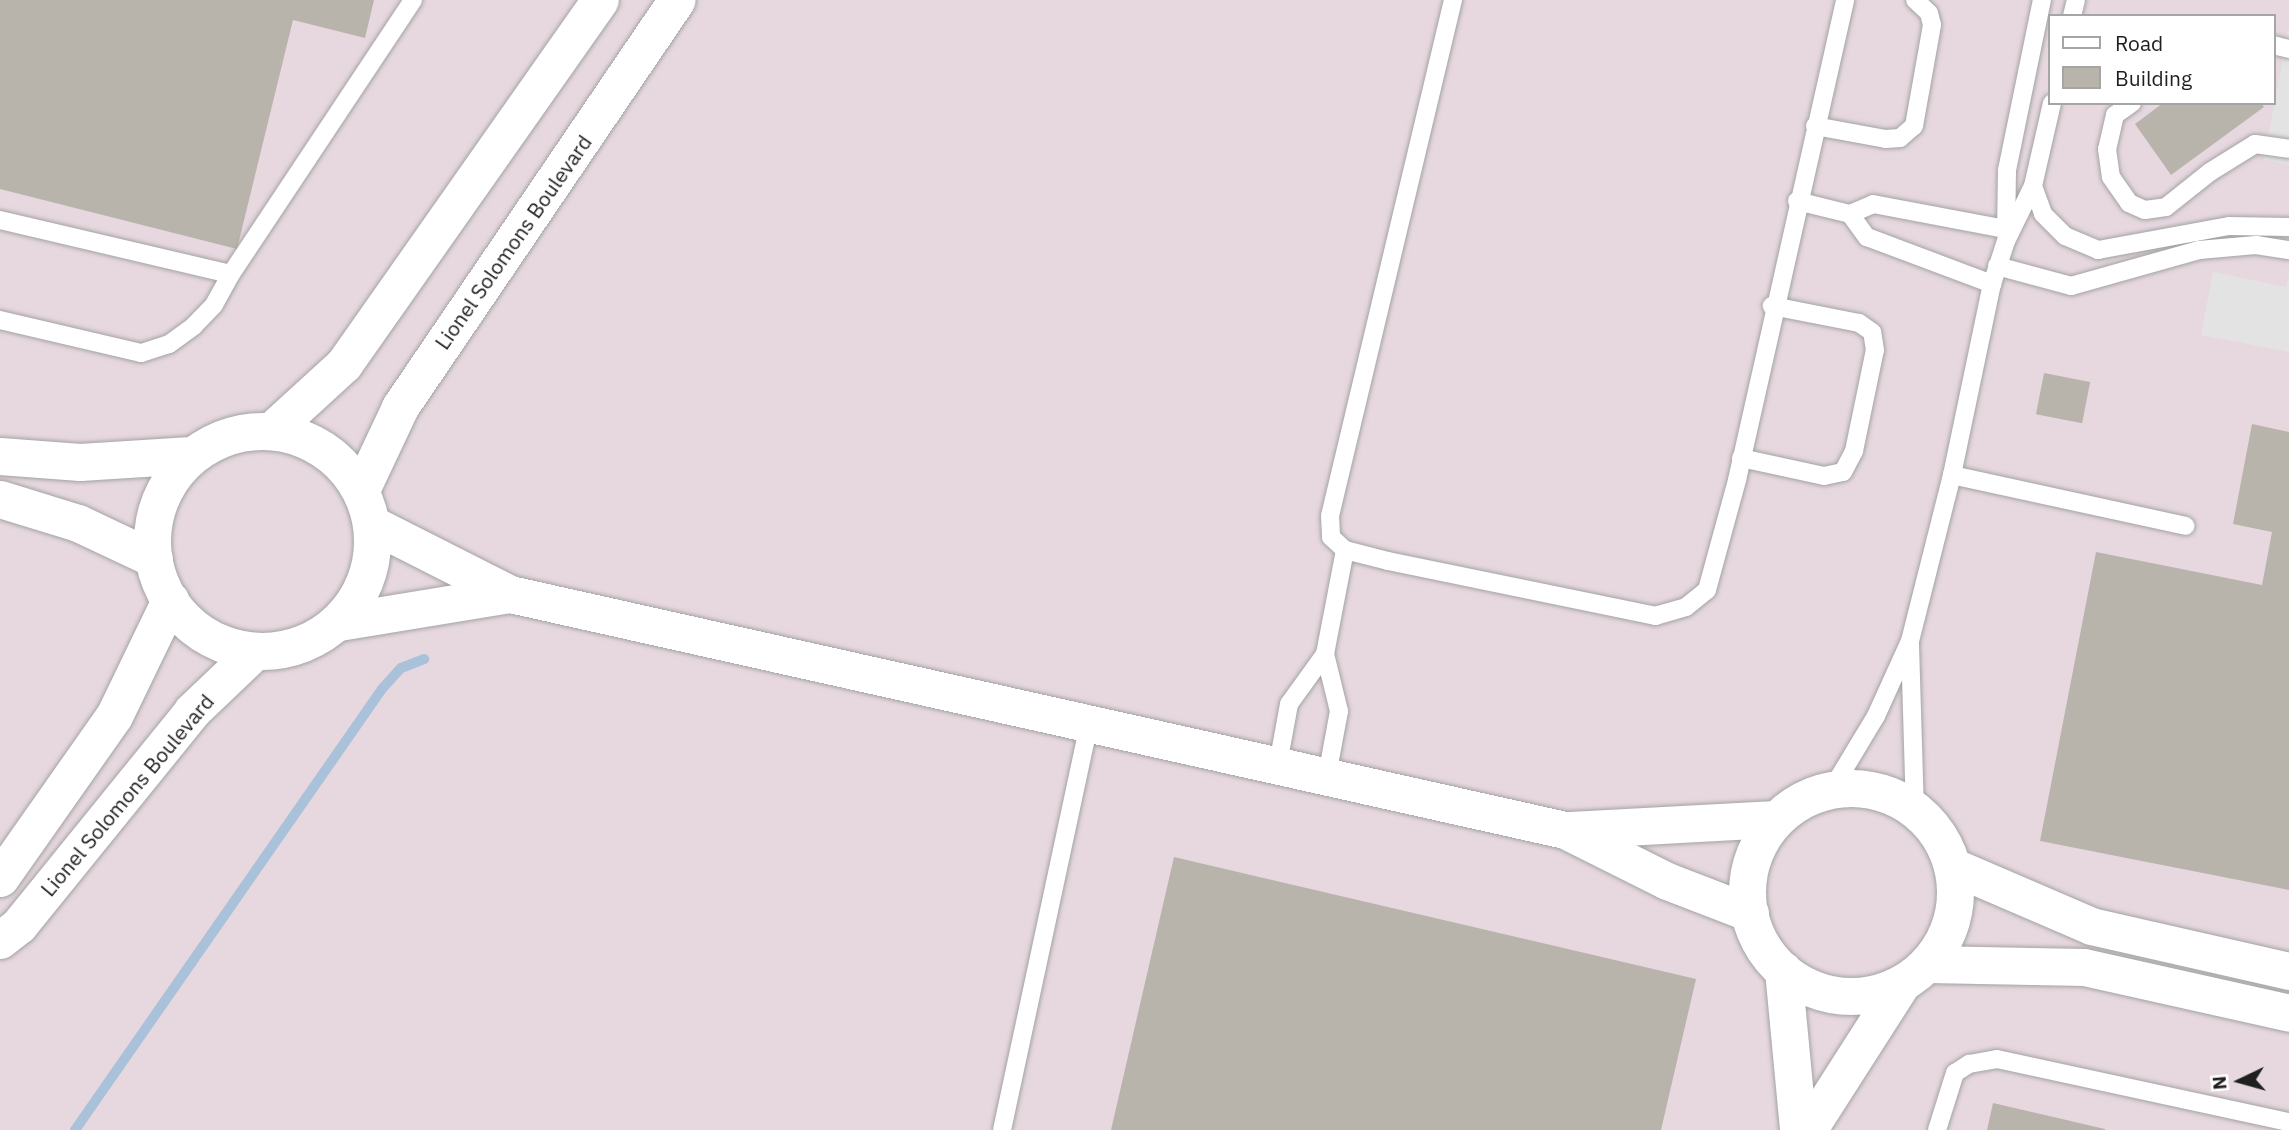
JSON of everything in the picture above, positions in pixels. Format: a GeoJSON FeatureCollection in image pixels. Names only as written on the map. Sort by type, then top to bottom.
{"type":"FeatureCollection","features":[{"type":"Feature","properties":{"kind":"street"},"geometry":{"type":"LineString","coordinates":[[272,430],[344,364],[600,0]]}},
{"type":"Feature","properties":{"kind":"street","name":"Lionel Solomons Boulevard"},"geometry":{"type":"LineString","coordinates":[[366,507],[400,407],[677,0]]}},
{"type":"Feature","properties":{"kind":"street"},"geometry":{"type":"LineString","coordinates":[[272,430],[309,440],[340,462],[366,507],[372,559],[360,593],[339,622],[310,642],[277,652],[255,651],[208,639],[180,617],[160,584],[154,559],[155,510],[172,475],[191,455],[234,433],[272,430]]}},
{"type":"Feature","properties":{"kind":"street"},"geometry":{"type":"LineString","coordinates":[[0,456],[80,462],[191,455]]}},
{"type":"Feature","properties":{"kind":"street"},"geometry":{"type":"LineString","coordinates":[[0,499],[78,523],[154,559]]}},
{"type":"Feature","properties":{"kind":"street"},"geometry":{"type":"LineString","coordinates":[[366,507],[510,594],[1565,830],[1667,881],[1750,914]]}},
{"type":"Feature","properties":{"kind":"street"},"geometry":{"type":"LineString","coordinates":[[339,622],[510,594]]}},
{"type":"Feature","properties":{"kind":"street"},"geometry":{"type":"LineString","coordinates":[[0,878],[114,716],[170,600]]}},
{"type":"Feature","properties":{"kind":"street","name":"Lionel Solomons Boulevard"},"geometry":{"type":"LineString","coordinates":[[0,940],[19,925],[192,711],[255,651]]}},
{"type":"Feature","properties":{"kind":"street"},"geometry":{"type":"LineString","coordinates":[[1808,1130],[1915,973],[1946,935],[1955,901],[1952,866],[1938,835],[1915,809],[1875,790],[1832,789],[1802,800],[1776,820],[1757,848],[1748,880],[1750,914],[1756,935],[1783,970],[1810,988],[1841,996],[1873,994],[1915,973],[2084,967],[2289,1013]]}},
{"type":"Feature","properties":{"kind":"street"},"geometry":{"type":"LineString","coordinates":[[1565,830],[1776,820]]}},
{"type":"Feature","properties":{"kind":"street"},"geometry":{"type":"LineString","coordinates":[[1952,866],[2091,926],[2289,971]]}},
{"type":"Feature","properties":{"kind":"street"},"geometry":{"type":"LineString","coordinates":[[1783,970],[1798,1130]]}},
{"type":"Feature","properties":{"kind":"lane"},"geometry":{"type":"LineString","coordinates":[[0,320],[141,353],[169,344],[194,326],[214,305],[231,274],[413,0]]}},
{"type":"Feature","properties":{"kind":"lane"},"geometry":{"type":"LineString","coordinates":[[1453,0],[1330,516],[1331,537],[1345,550],[1655,616],[1686,607],[1707,590],[1741,458],[1772,306],[1845,0]]}},
{"type":"Feature","properties":{"kind":"lane"},"geometry":{"type":"LineString","coordinates":[[1815,126],[1886,139],[1900,138],[1914,126],[1932,25],[1929,13],[1915,0]]}},
{"type":"Feature","properties":{"kind":"lane"},"geometry":{"type":"LineString","coordinates":[[2006,235],[2007,170],[2042,0]]}},
{"type":"Feature","properties":{"kind":"lane"},"geometry":{"type":"LineString","coordinates":[[1832,789],[1876,716],[1910,640],[1952,475],[1997,266],[2006,235],[2033,186],[2052,105]]}},
{"type":"Feature","properties":{"kind":"lane"},"geometry":{"type":"LineString","coordinates":[[2129,105],[2115,115],[2107,149],[2111,177],[2129,203],[2145,210],[2166,207],[2210,172],[2255,144],[2289,149]]}},
{"type":"Feature","properties":{"kind":"lane"},"geometry":{"type":"LineString","coordinates":[[2033,186],[2050,221],[2066,236],[2098,250],[2229,226],[2289,227]]}},
{"type":"Feature","properties":{"kind":"lane"},"geometry":{"type":"LineString","coordinates":[[1797,201],[1850,214],[1873,204],[2006,235]]}},
{"type":"Feature","properties":{"kind":"lane"},"geometry":{"type":"LineString","coordinates":[[1850,214],[1867,237],[1992,285]]}},
{"type":"Feature","properties":{"kind":"lane"},"geometry":{"type":"LineString","coordinates":[[0,220],[231,274]]}},
{"type":"Feature","properties":{"kind":"lane"},"geometry":{"type":"LineString","coordinates":[[1997,266],[2071,286],[2199,250],[2256,245],[2289,250]]}},
{"type":"Feature","properties":{"kind":"lane"},"geometry":{"type":"LineString","coordinates":[[1741,458],[1824,477],[1843,472],[1854,451],[1875,350],[1872,332],[1859,323],[1772,306]]}},
{"type":"Feature","properties":{"kind":"lane"},"geometry":{"type":"LineString","coordinates":[[1952,475],[2186,526]]}},
{"type":"Feature","properties":{"kind":"lane"},"geometry":{"type":"LineString","coordinates":[[1327,776],[1339,711],[1325,654],[1345,550]]}},
{"type":"Feature","properties":{"kind":"lane"},"geometry":{"type":"LineString","coordinates":[[1910,640],[1915,809]]}},
{"type":"Feature","properties":{"kind":"lane"},"geometry":{"type":"LineString","coordinates":[[1278,764],[1289,704],[1325,654]]}},
{"type":"Feature","properties":{"kind":"lane"},"geometry":{"type":"LineString","coordinates":[[1002,1130],[1090,722]]}},
{"type":"Feature","properties":{"kind":"lane"},"geometry":{"type":"LineString","coordinates":[[1937,1130],[1955,1073],[1969,1064],[1997,1059],[2289,1122]]}},
{"type":"Feature","properties":{"kind":"shaded area"},"geometry":{"type":"Polygon","coordinates":[[[0,0],[2289,0],[2289,1130],[0,1130],[0,0]]]}},
{"type":"Feature","properties":{"kind":"shaded area"},"geometry":{"type":"Polygon","coordinates":[[[2289,26],[2289,165],[2264,160],[2289,26]]]}},
{"type":"Feature","properties":{"kind":"shaded area"},"geometry":{"type":"Polygon","coordinates":[[[2213,272],[2286,287],[2289,276],[2289,352],[2201,335],[2213,272]]]}},
{"type":"Feature","properties":{"kind":"building"},"geometry":{"type":"Polygon","coordinates":[[[0,0],[374,0],[365,38],[293,20],[237,249],[0,189],[0,0]]]}},
{"type":"Feature","properties":{"kind":"building"},"geometry":{"type":"Polygon","coordinates":[[[2160,105],[2264,107],[2171,175],[2135,124],[2160,105]]]}},
{"type":"Feature","properties":{"kind":"building"},"geometry":{"type":"Polygon","coordinates":[[[2044,373],[2090,382],[2082,423],[2036,414],[2044,373]]]}},
{"type":"Feature","properties":{"kind":"building"},"geometry":{"type":"Polygon","coordinates":[[[2252,424],[2289,432],[2289,890],[2040,841],[2096,552],[2262,585],[2272,532],[2233,524],[2252,424]]]}},
{"type":"Feature","properties":{"kind":"building"},"geometry":{"type":"Polygon","coordinates":[[[1174,857],[1696,979],[1661,1130],[1111,1130],[1174,857]]]}},
{"type":"Feature","properties":{"kind":"building"},"geometry":{"type":"Polygon","coordinates":[[[1993,1103],[2105,1129],[2105,1130],[1987,1130],[1993,1103]]]}},
{"type":"Feature","properties":{"kind":"waterway"},"geometry":{"type":"LineString","coordinates":[[75,1130],[382,689],[401,668],[424,659]]}}]}
